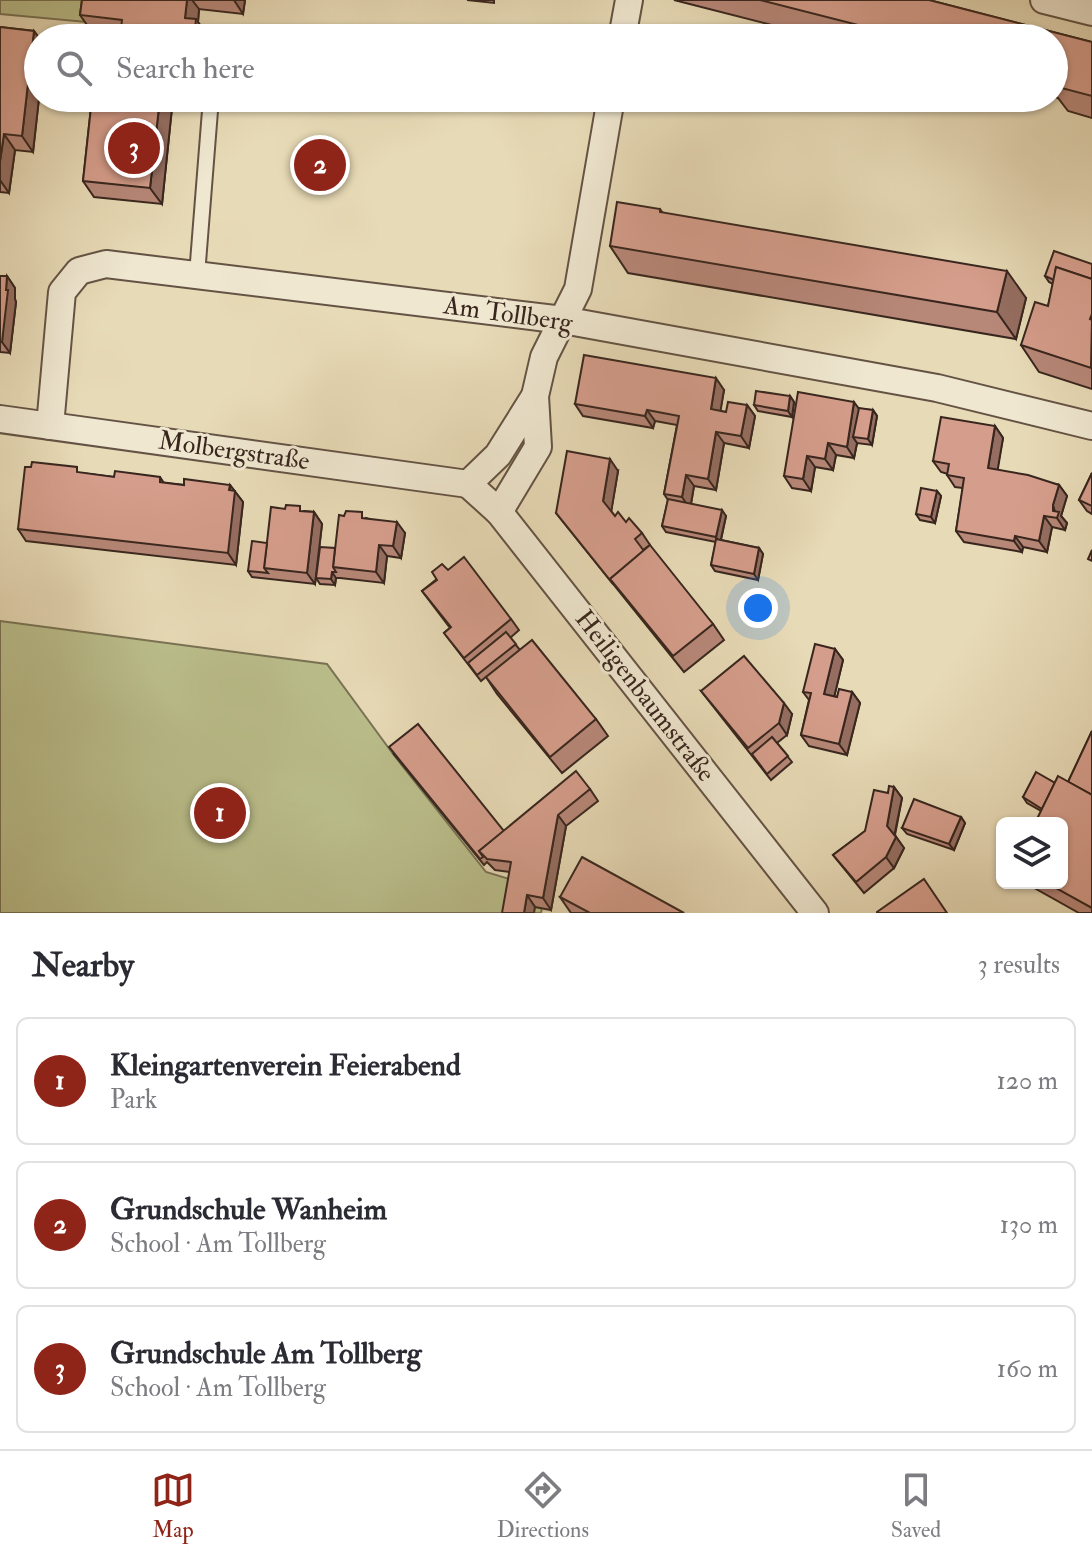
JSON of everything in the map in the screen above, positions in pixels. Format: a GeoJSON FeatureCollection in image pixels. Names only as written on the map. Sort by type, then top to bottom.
{"type":"FeatureCollection","features":[{"type":"Feature","properties":{"kind":"street"},"geometry":{"type":"LineString","coordinates":[[625,24],[629,0]]}},
{"type":"Feature","properties":{"kind":"street"},"geometry":{"type":"LineString","coordinates":[[1044,0],[1092,12]]}},
{"type":"Feature","properties":{"kind":"street"},"geometry":{"type":"LineString","coordinates":[[499,512],[538,447],[535,396],[544,357],[578,289],[609,112]]}},
{"type":"Feature","properties":{"kind":"street","name":"Am Tollberg"},"geometry":{"type":"LineString","coordinates":[[50,426],[62,292],[79,271],[106,264],[563,320],[937,388],[1092,426]]}},
{"type":"Feature","properties":{"kind":"street"},"geometry":{"type":"LineString","coordinates":[[468,484],[498,455],[535,396]]}},
{"type":"Feature","properties":{"kind":"street","name":"Molbergstraße"},"geometry":{"type":"LineString","coordinates":[[0,419],[468,484]]}},
{"type":"Feature","properties":{"kind":"street","name":"Heiligenbaumstraße"},"geometry":{"type":"LineString","coordinates":[[468,484],[499,512],[815,913]]}},
{"type":"Feature","properties":{"kind":"lane"},"geometry":{"type":"LineString","coordinates":[[197,275],[210,112]]}},
{"type":"Feature","properties":{"kind":"green space"},"geometry":{"type":"Polygon","coordinates":[[[0,0],[89,0],[86,22],[0,14],[0,0]]]}},
{"type":"Feature","properties":{"kind":"green space"},"geometry":{"type":"Polygon","coordinates":[[[0,621],[327,664],[486,872],[545,890],[541,913],[0,913],[0,621]]]}},
{"type":"Feature","properties":{"kind":"building"},"geometry":{"type":"Polygon","coordinates":[[[82,0],[187,0],[185,18],[196,19],[195,24],[122,24],[122,20],[80,15],[82,0]]]}},
{"type":"Feature","properties":{"kind":"building"},"geometry":{"type":"Polygon","coordinates":[[[760,0],[929,0],[1022,24],[854,24],[760,0]]]}},
{"type":"Feature","properties":{"kind":"building"},"geometry":{"type":"Polygon","coordinates":[[[0,27],[24,30],[25,112],[22,136],[4,134],[0,161],[0,27]]]}},
{"type":"Feature","properties":{"kind":"building"},"geometry":{"type":"Polygon","coordinates":[[[1068,36],[1092,42],[1092,96],[1068,90],[1068,36]]]}},
{"type":"Feature","properties":{"kind":"building"},"geometry":{"type":"Polygon","coordinates":[[[90,112],[158,112],[150,188],[83,181],[90,112]]]}},
{"type":"Feature","properties":{"kind":"building"},"geometry":{"type":"Polygon","coordinates":[[[617,202],[1007,271],[997,312],[610,246],[617,202]]]}},
{"type":"Feature","properties":{"kind":"building"},"geometry":{"type":"Polygon","coordinates":[[[1054,251],[1092,264],[1092,279],[1056,267],[1054,280],[1045,276],[1054,251]]]}},
{"type":"Feature","properties":{"kind":"building"},"geometry":{"type":"Polygon","coordinates":[[[1056,267],[1092,279],[1091,368],[1021,345],[1035,302],[1048,306],[1056,267]]]}},
{"type":"Feature","properties":{"kind":"building"},"geometry":{"type":"Polygon","coordinates":[[[0,276],[7,276],[8,290],[2,342],[0,342],[0,276]]]}},
{"type":"Feature","properties":{"kind":"building"},"geometry":{"type":"Polygon","coordinates":[[[584,355],[716,378],[711,409],[726,412],[728,402],[747,405],[741,436],[716,432],[708,479],[686,475],[682,497],[664,494],[679,416],[647,410],[645,416],[575,404],[584,355]]]}},
{"type":"Feature","properties":{"kind":"building"},"geometry":{"type":"Polygon","coordinates":[[[756,391],[790,396],[788,411],[754,405],[756,391]]]}},
{"type":"Feature","properties":{"kind":"building"},"geometry":{"type":"Polygon","coordinates":[[[798,392],[854,402],[847,447],[828,443],[825,459],[807,456],[803,479],[784,476],[798,392]]]}},
{"type":"Feature","properties":{"kind":"building"},"geometry":{"type":"Polygon","coordinates":[[[859,408],[873,410],[868,439],[853,437],[859,408]]]}},
{"type":"Feature","properties":{"kind":"building"},"geometry":{"type":"Polygon","coordinates":[[[941,417],[995,426],[988,468],[1028,475],[1059,485],[1053,505],[1053,511],[1059,512],[1057,518],[1044,516],[1039,541],[1015,536],[1014,541],[956,531],[964,478],[947,475],[949,464],[933,461],[941,417]]]}},
{"type":"Feature","properties":{"kind":"building"},"geometry":{"type":"Polygon","coordinates":[[[567,451],[610,459],[603,501],[615,516],[618,512],[626,522],[629,518],[642,533],[635,539],[644,551],[610,579],[613,584],[556,513],[567,451]]]}},
{"type":"Feature","properties":{"kind":"building"},"geometry":{"type":"Polygon","coordinates":[[[32,462],[77,467],[77,472],[114,477],[115,471],[160,477],[160,482],[184,485],[184,479],[230,485],[229,490],[235,491],[228,553],[18,529],[25,467],[31,467],[32,462]]]}},
{"type":"Feature","properties":{"kind":"building"},"geometry":{"type":"Polygon","coordinates":[[[1092,473],[1092,506],[1079,500],[1092,473]]]}},
{"type":"Feature","properties":{"kind":"building"},"geometry":{"type":"Polygon","coordinates":[[[921,488],[937,491],[931,517],[916,514],[921,488]]]}},
{"type":"Feature","properties":{"kind":"building"},"geometry":{"type":"Polygon","coordinates":[[[668,499],[722,510],[716,537],[662,526],[668,499]]]}},
{"type":"Feature","properties":{"kind":"building"},"geometry":{"type":"Polygon","coordinates":[[[286,505],[300,506],[300,511],[314,512],[307,573],[264,568],[271,507],[285,509],[286,505]]]}},
{"type":"Feature","properties":{"kind":"building"},"geometry":{"type":"Polygon","coordinates":[[[346,511],[362,512],[362,518],[397,522],[393,546],[379,545],[376,572],[333,567],[339,515],[344,516],[346,511]]]}},
{"type":"Feature","properties":{"kind":"building"},"geometry":{"type":"Polygon","coordinates":[[[716,539],[759,548],[754,574],[711,565],[716,539]]]}},
{"type":"Feature","properties":{"kind":"building"},"geometry":{"type":"Polygon","coordinates":[[[252,541],[267,543],[264,568],[268,573],[248,571],[252,541]]]}},
{"type":"Feature","properties":{"kind":"building"},"geometry":{"type":"Polygon","coordinates":[[[650,545],[713,624],[673,656],[610,579],[650,545]]]}},
{"type":"Feature","properties":{"kind":"building"},"geometry":{"type":"Polygon","coordinates":[[[320,547],[335,548],[333,567],[336,572],[332,572],[331,579],[316,578],[320,547]]]}},
{"type":"Feature","properties":{"kind":"building"},"geometry":{"type":"Polygon","coordinates":[[[464,557],[511,619],[464,658],[444,633],[451,627],[422,591],[437,580],[432,572],[442,564],[448,570],[464,557]]]}},
{"type":"Feature","properties":{"kind":"building"},"geometry":{"type":"Polygon","coordinates":[[[506,632],[516,644],[477,675],[468,663],[506,632]]]}},
{"type":"Feature","properties":{"kind":"building"},"geometry":{"type":"Polygon","coordinates":[[[532,640],[596,719],[550,757],[486,677],[532,640]]]}},
{"type":"Feature","properties":{"kind":"building"},"geometry":{"type":"Polygon","coordinates":[[[815,644],[835,649],[824,694],[837,697],[839,689],[852,692],[839,744],[801,735],[811,693],[803,692],[815,644]]]}},
{"type":"Feature","properties":{"kind":"building"},"geometry":{"type":"Polygon","coordinates":[[[744,656],[784,703],[779,723],[748,748],[701,691],[744,656]]]}},
{"type":"Feature","properties":{"kind":"building"},"geometry":{"type":"Polygon","coordinates":[[[418,724],[504,831],[479,851],[483,857],[480,859],[389,747],[418,724]]]}},
{"type":"Feature","properties":{"kind":"building"},"geometry":{"type":"Polygon","coordinates":[[[1092,731],[1092,795],[1068,782],[1092,731]]]}},
{"type":"Feature","properties":{"kind":"building"},"geometry":{"type":"Polygon","coordinates":[[[772,737],[788,756],[767,774],[752,754],[772,737]]]}},
{"type":"Feature","properties":{"kind":"building"},"geometry":{"type":"Polygon","coordinates":[[[576,771],[590,789],[558,815],[543,898],[527,895],[524,913],[502,913],[511,862],[487,859],[479,851],[576,771]]]}},
{"type":"Feature","properties":{"kind":"building"},"geometry":{"type":"Polygon","coordinates":[[[1036,772],[1055,783],[1042,809],[1023,797],[1036,772]]]}},
{"type":"Feature","properties":{"kind":"building"},"geometry":{"type":"Polygon","coordinates":[[[1058,776],[1092,795],[1092,908],[1058,889],[1068,889],[1068,817],[1038,817],[1058,776]]]}},
{"type":"Feature","properties":{"kind":"building"},"geometry":{"type":"Polygon","coordinates":[[[889,786],[894,787],[887,826],[896,837],[886,857],[856,882],[833,855],[865,831],[874,790],[888,793],[889,786]]]}},
{"type":"Feature","properties":{"kind":"building"},"geometry":{"type":"Polygon","coordinates":[[[914,799],[961,817],[949,844],[902,828],[914,799]]]}},
{"type":"Feature","properties":{"kind":"building"},"geometry":{"type":"Polygon","coordinates":[[[582,857],[684,913],[590,913],[560,897],[582,857]]]}},
{"type":"Feature","properties":{"kind":"building"},"geometry":{"type":"Polygon","coordinates":[[[924,879],[947,913],[877,913],[877,912],[924,879]]]}},
{"type":"Feature","properties":{"kind":"place","name":"Grundschule Am Tollberg"},"geometry":{"type":"Point","coordinates":[134,148]}},
{"type":"Feature","properties":{"kind":"place","name":"Grundschule Wanheim"},"geometry":{"type":"Point","coordinates":[320,165]}},
{"type":"Feature","properties":{"kind":"place","name":"Kleingartenverein Feierabend"},"geometry":{"type":"Point","coordinates":[220,813]}}]}
